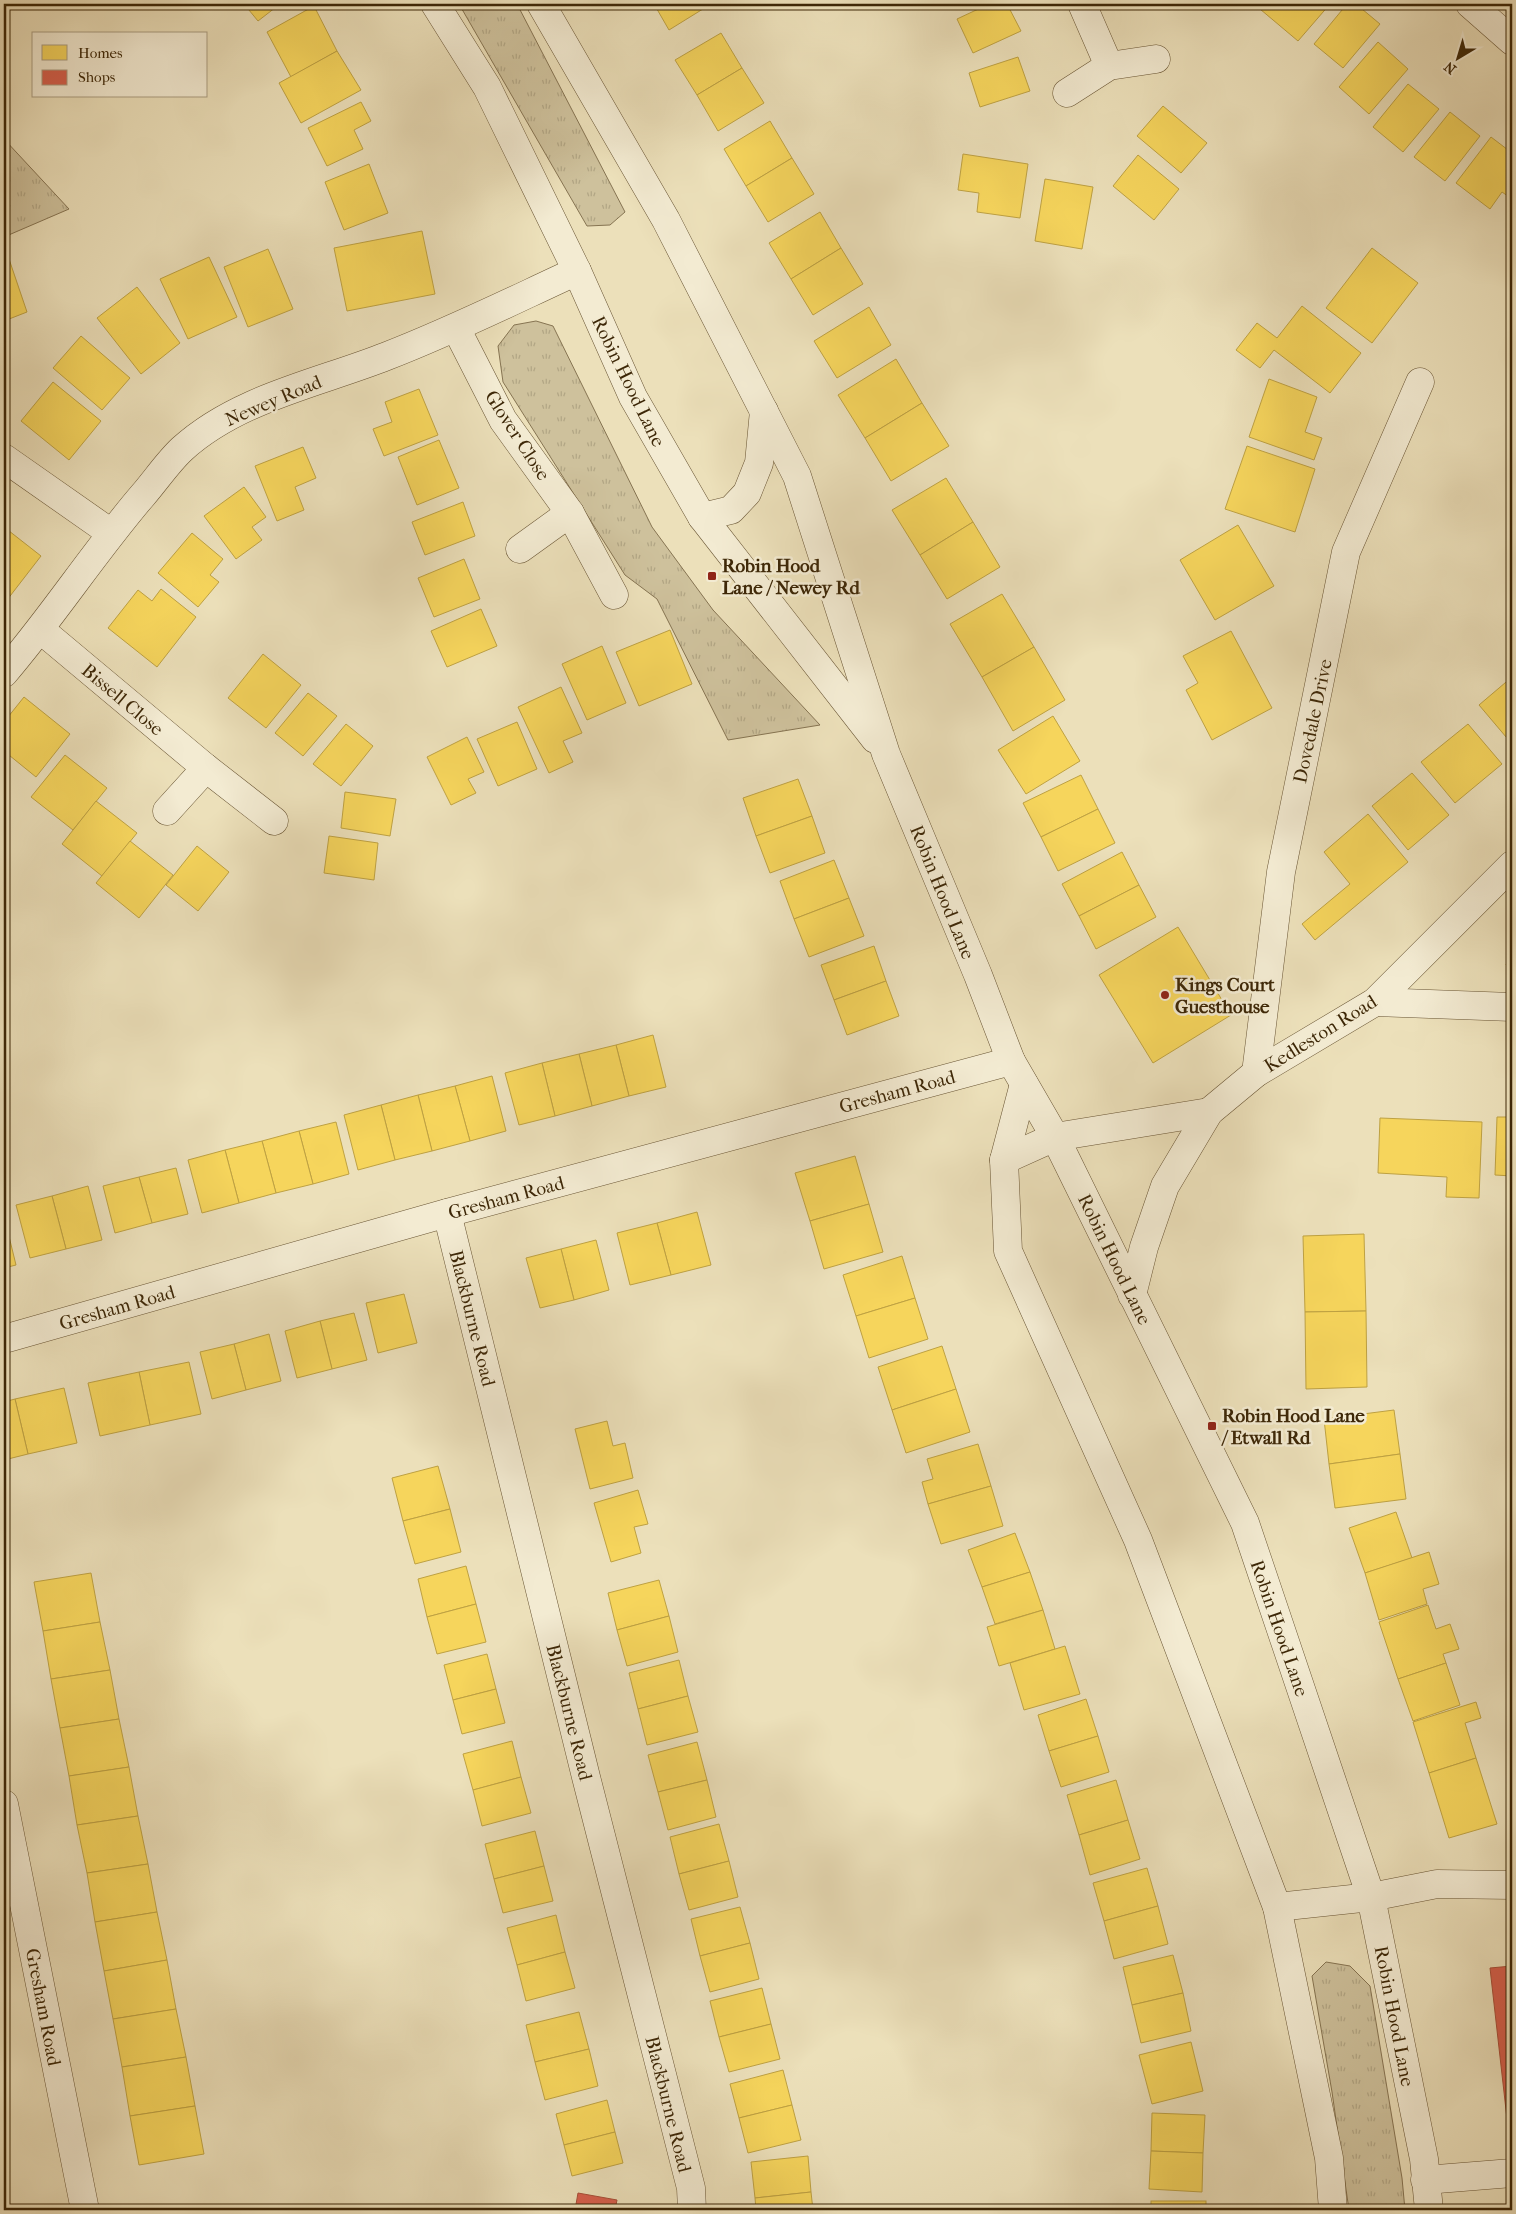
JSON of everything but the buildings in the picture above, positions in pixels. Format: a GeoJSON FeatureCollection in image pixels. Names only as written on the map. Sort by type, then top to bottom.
{"type":"FeatureCollection","features":[{"type":"Feature","properties":{"kind":"street","name":"Robin Hood Lane"},"geometry":{"type":"LineString","coordinates":[[435,4],[487,87],[577,270],[633,396],[702,517],[886,754]]}},
{"type":"Feature","properties":{"kind":"street","name":"Robin Hood Lane"},"geometry":{"type":"LineString","coordinates":[[541,4],[666,220],[797,476],[886,754],[978,975],[1011,1061],[1055,1138],[1245,1523],[1371,1897],[1424,2159],[1428,2210]]}},
{"type":"Feature","properties":{"kind":"street"},"geometry":{"type":"LineString","coordinates":[[1082,4],[1109,66]]}},
{"type":"Feature","properties":{"kind":"street"},"geometry":{"type":"LineString","coordinates":[[1470,4],[1512,41]]}},
{"type":"Feature","properties":{"kind":"street"},"geometry":{"type":"LineString","coordinates":[[1067,92],[1109,66],[1156,58]]}},
{"type":"Feature","properties":{"kind":"street","name":"Newey Road"},"geometry":{"type":"LineString","coordinates":[[4,673],[41,630],[111,533],[182,449],[222,419],[260,402],[386,357],[456,328],[577,270]]}},
{"type":"Feature","properties":{"kind":"street","name":"Glover Close"},"geometry":{"type":"LineString","coordinates":[[456,328],[503,420],[570,513],[614,595]]}},
{"type":"Feature","properties":{"kind":"street","name":"Dovedale Drive"},"geometry":{"type":"LineString","coordinates":[[1256,1073],[1281,872],[1346,552],[1420,382]]}},
{"type":"Feature","properties":{"kind":"street"},"geometry":{"type":"LineString","coordinates":[[702,517],[731,510],[747,493],[759,463],[764,411]]}},
{"type":"Feature","properties":{"kind":"street"},"geometry":{"type":"LineString","coordinates":[[4,458],[111,533]]}},
{"type":"Feature","properties":{"kind":"street"},"geometry":{"type":"LineString","coordinates":[[520,549],[570,513]]}},
{"type":"Feature","properties":{"kind":"street","name":"Bissell Close"},"geometry":{"type":"LineString","coordinates":[[41,630],[206,768],[274,820]]}},
{"type":"Feature","properties":{"kind":"street"},"geometry":{"type":"LineString","coordinates":[[168,811],[206,768]]}},
{"type":"Feature","properties":{"kind":"street","name":"Kedleston Road"},"geometry":{"type":"LineString","coordinates":[[1132,1294],[1144,1247],[1165,1186],[1209,1112],[1256,1073],[1375,1002],[1512,866]]}},
{"type":"Feature","properties":{"kind":"street"},"geometry":{"type":"LineString","coordinates":[[1375,1002],[1512,1007]]}},
{"type":"Feature","properties":{"kind":"street","name":"Gresham Road"},"geometry":{"type":"LineString","coordinates":[[4,1339],[447,1212],[1011,1061]]}},
{"type":"Feature","properties":{"kind":"street"},"geometry":{"type":"LineString","coordinates":[[1024,1084],[1004,1160],[1008,1251],[1138,1540],[1277,1907],[1329,2158],[1332,2210]]}},
{"type":"Feature","properties":{"kind":"street"},"geometry":{"type":"LineString","coordinates":[[1004,1160],[1055,1138],[1209,1112]]}},
{"type":"Feature","properties":{"kind":"street","name":"Blackburne Road"},"geometry":{"type":"LineString","coordinates":[[447,1212],[586,1778],[690,2188],[692,2210]]}},
{"type":"Feature","properties":{"kind":"street","name":"Gresham Road"},"geometry":{"type":"LineString","coordinates":[[4,1804],[85,2210]]}},
{"type":"Feature","properties":{"kind":"street"},"geometry":{"type":"LineString","coordinates":[[1277,1907],[1371,1897],[1437,1884],[1512,1885]]}},
{"type":"Feature","properties":{"kind":"street"},"geometry":{"type":"LineString","coordinates":[[1425,2180],[1512,2173]]}},
{"type":"Feature","properties":{"kind":"green space"},"geometry":{"type":"Polygon","coordinates":[[[459,4],[517,4],[625,212],[610,225],[587,226],[459,4]]]}},
{"type":"Feature","properties":{"kind":"green space"},"geometry":{"type":"Polygon","coordinates":[[[4,139],[69,209],[4,237],[4,139]]]}},
{"type":"Feature","properties":{"kind":"green space"},"geometry":{"type":"Polygon","coordinates":[[[536,321],[553,326],[652,527],[713,610],[820,725],[728,740],[657,599],[625,575],[503,382],[498,346],[514,325],[536,321]]]}},
{"type":"Feature","properties":{"kind":"green space"},"geometry":{"type":"Polygon","coordinates":[[[1326,1962],[1350,1966],[1370,1986],[1402,2178],[1405,2210],[1349,2210],[1332,2092],[1312,1976],[1326,1962]]]}},
{"type":"Feature","properties":{"kind":"place","name":"Robin Hood Lane / Newey Rd"},"geometry":{"type":"Point","coordinates":[712,576]}},
{"type":"Feature","properties":{"kind":"place","name":"Kings Court Guesthouse"},"geometry":{"type":"Point","coordinates":[1165,995]}},
{"type":"Feature","properties":{"kind":"place","name":"Robin Hood Lane / Etwall Rd"},"geometry":{"type":"Point","coordinates":[1212,1426]}}]}
